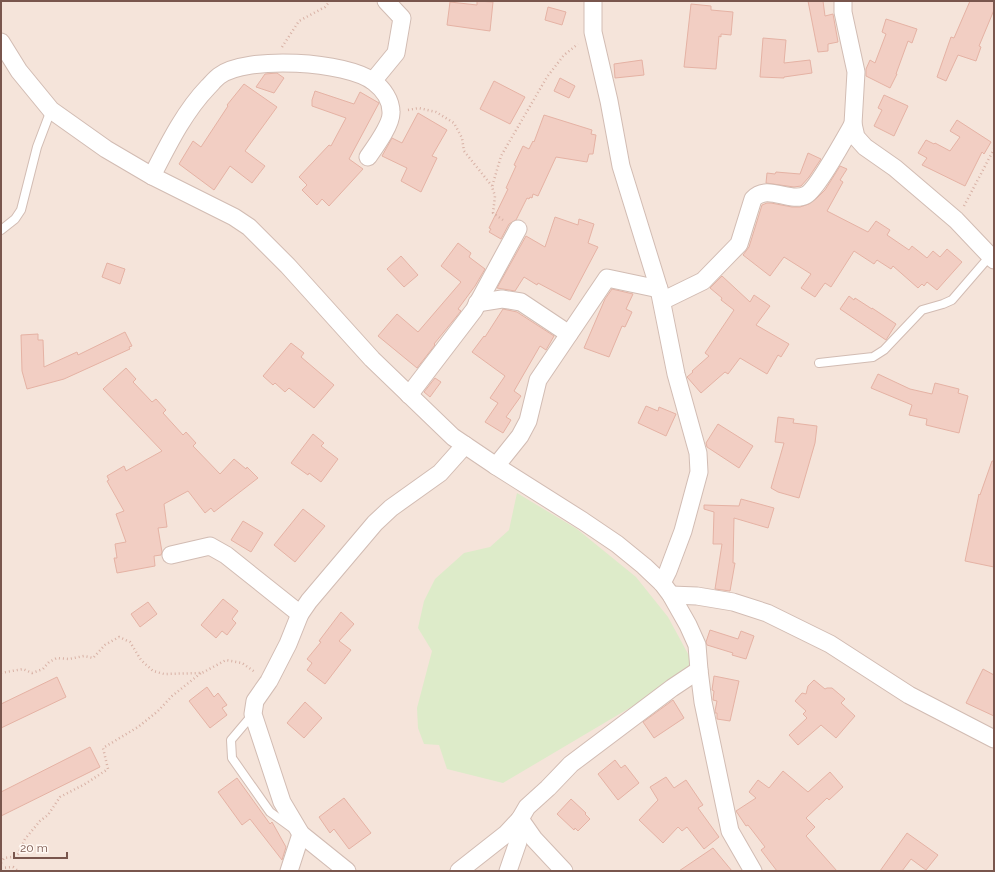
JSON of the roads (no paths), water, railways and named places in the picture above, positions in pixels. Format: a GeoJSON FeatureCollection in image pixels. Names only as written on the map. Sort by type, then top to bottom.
{"type":"FeatureCollection","features":[{"type":"Feature","properties":{"kind":"street"},"geometry":{"type":"LineString","coordinates":[[373,81],[396,53],[402,18],[386,1]]}},
{"type":"Feature","properties":{"kind":"street"},"geometry":{"type":"LineString","coordinates":[[593,1],[593,32],[609,101],[621,166],[661,295],[676,374],[698,453],[699,472],[683,531],[668,571],[666,589]]}},
{"type":"Feature","properties":{"kind":"street"},"geometry":{"type":"LineString","coordinates":[[843,1],[843,12],[856,72],[853,124],[856,137],[956,220],[992,258]]}},
{"type":"Feature","properties":{"kind":"street"},"geometry":{"type":"LineString","coordinates":[[1,42],[19,71],[51,110],[106,149],[152,176],[234,217],[249,227],[288,266],[372,359],[453,437],[617,544],[644,566],[666,589],[688,625],[697,645],[703,702],[730,831],[753,871]]}},
{"type":"Feature","properties":{"kind":"street"},"geometry":{"type":"LineString","coordinates":[[152,176],[166,147],[195,101],[218,76],[230,70],[272,62],[310,64],[350,71],[373,81],[386,94],[392,113],[383,135],[368,157]]}},
{"type":"Feature","properties":{"kind":"street"},"geometry":{"type":"LineString","coordinates":[[496,466],[520,436],[528,421],[538,380],[607,278],[661,295],[703,281],[739,244],[754,199],[758,194],[765,193],[801,197],[807,195],[813,190],[853,124]]}},
{"type":"Feature","properties":{"kind":"street"},"geometry":{"type":"LineString","coordinates":[[409,395],[477,303],[518,229]]}},
{"type":"Feature","properties":{"kind":"street"},"geometry":{"type":"LineString","coordinates":[[477,303],[502,299],[521,302],[569,334]]}},
{"type":"Feature","properties":{"kind":"street"},"geometry":{"type":"LineString","coordinates":[[347,871],[301,834],[282,802],[253,714],[255,701],[269,681],[288,644],[300,614],[314,594],[375,523],[391,508],[440,473],[465,445]]}},
{"type":"Feature","properties":{"kind":"street"},"geometry":{"type":"LineString","coordinates":[[171,555],[210,546],[226,554],[300,614]]}},
{"type":"Feature","properties":{"kind":"street"},"geometry":{"type":"LineString","coordinates":[[666,589],[734,602],[766,613],[830,644],[909,695],[994,740]]}},
{"type":"Feature","properties":{"kind":"street"},"geometry":{"type":"LineString","coordinates":[[459,871],[506,834],[520,819],[527,807],[571,764],[672,688],[699,670]]}},
{"type":"Feature","properties":{"kind":"street"},"geometry":{"type":"LineString","coordinates":[[508,871],[518,842],[520,819]]}},
{"type":"Feature","properties":{"kind":"street"},"geometry":{"type":"LineString","coordinates":[[520,819],[534,839],[564,871]]}},
{"type":"Feature","properties":{"kind":"street"},"geometry":{"type":"LineString","coordinates":[[289,871],[301,834]]}},
{"type":"Feature","properties":{"kind":"lane"},"geometry":{"type":"LineString","coordinates":[[1,230],[16,219],[21,210],[37,147],[51,110]]}},
{"type":"Feature","properties":{"kind":"lane"},"geometry":{"type":"LineString","coordinates":[[819,363],[873,357],[884,350],[922,310],[952,300],[992,258]]}},
{"type":"Feature","properties":{"kind":"lane"},"geometry":{"type":"LineString","coordinates":[[253,714],[231,740],[232,758],[270,812],[301,834]]}}]}
